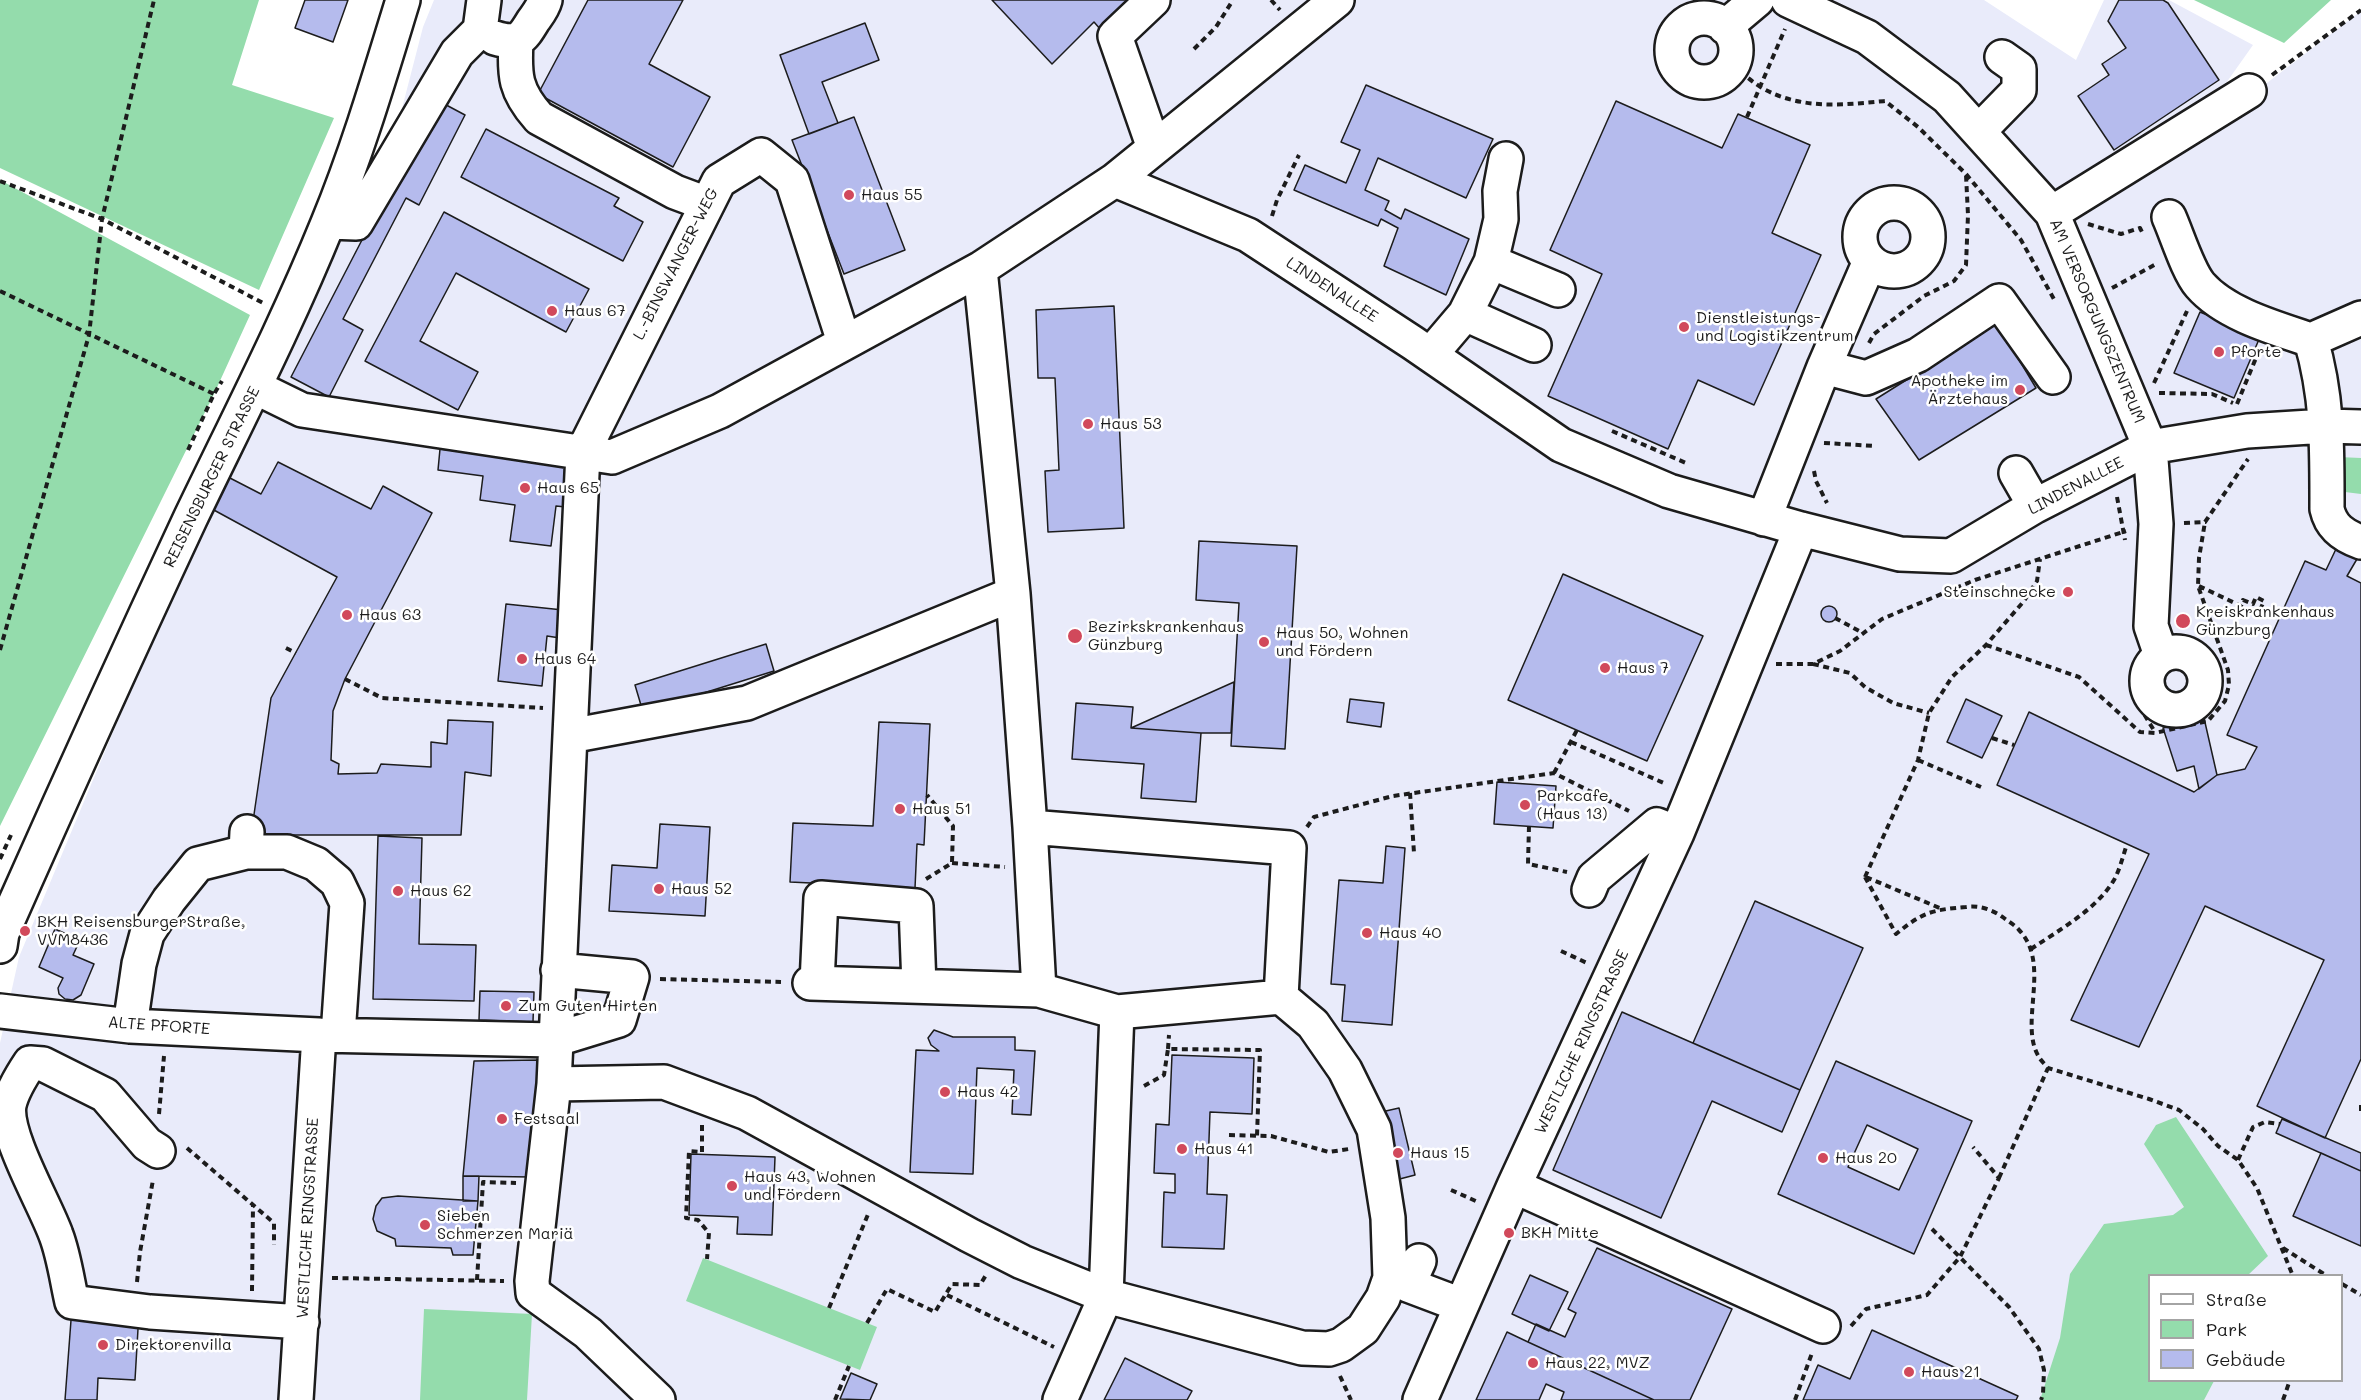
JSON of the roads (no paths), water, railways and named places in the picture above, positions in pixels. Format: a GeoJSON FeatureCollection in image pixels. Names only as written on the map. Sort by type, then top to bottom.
{"type":"FeatureCollection","features":[{"type":"Feature","properties":{"kind":"street","name":"REISENSBURGER STRASSE"},"geometry":{"type":"LineString","coordinates":[[0,946],[2,933],[190,519],[240,382],[274,308],[329,222],[365,123],[404,0]]}},
{"type":"Feature","properties":{"kind":"street"},"geometry":{"type":"LineString","coordinates":[[329,222],[356,223],[482,15],[506,42],[516,41],[524,37],[545,0]]}},
{"type":"Feature","properties":{"kind":"street"},"geometry":{"type":"LineString","coordinates":[[1153,0],[1115,36],[1154,148]]}},
{"type":"Feature","properties":{"kind":"street"},"geometry":{"type":"LineString","coordinates":[[240,382],[302,410],[612,457],[720,411],[981,269],[1115,180],[1337,0]]}},
{"type":"Feature","properties":{"kind":"street"},"geometry":{"type":"LineString","coordinates":[[1725,27],[1757,0]]}},
{"type":"Feature","properties":{"kind":"street","name":"AM VERSORGUNGSZENTRUM"},"geometry":{"type":"LineString","coordinates":[[1792,1],[1867,37],[1947,97],[2052,213],[2150,447],[2156,524],[2151,626],[2161,655]]}},
{"type":"Feature","properties":{"kind":"street"},"geometry":{"type":"LineString","coordinates":[[516,41],[514,71],[517,86],[526,104],[539,118],[675,192],[707,204]]}},
{"type":"Feature","properties":{"kind":"street"},"geometry":{"type":"LineString","coordinates":[[1979,131],[2019,90],[2019,69],[2002,57]]}},
{"type":"Feature","properties":{"kind":"street"},"geometry":{"type":"LineString","coordinates":[[2052,213],[2091,175],[2249,91]]}},
{"type":"Feature","properties":{"kind":"street","name":"L.-BINSWANGER-WEG"},"geometry":{"type":"LineString","coordinates":[[583,452],[719,181],[761,154],[792,180],[844,342]]}},
{"type":"Feature","properties":{"kind":"street"},"geometry":{"type":"LineString","coordinates":[[1431,354],[1465,314],[1491,262],[1501,219],[1500,191],[1506,159]]}},
{"type":"Feature","properties":{"kind":"street","name":"LINDENALLEE"},"geometry":{"type":"LineString","coordinates":[[1115,180],[1248,235],[1431,354],[1562,445],[1669,491],[1764,519],[1899,554],[1951,556],[2035,506],[2150,447],[2247,431],[2326,426],[2361,427]]}},
{"type":"Feature","properties":{"kind":"street"},"geometry":{"type":"LineString","coordinates":[[2157,227],[2198,283],[2217,302],[2269,325],[2311,340],[2361,318]]}},
{"type":"Feature","properties":{"kind":"street"},"geometry":{"type":"LineString","coordinates":[[1764,519],[1793,442],[1870,261]]}},
{"type":"Feature","properties":{"kind":"street"},"geometry":{"type":"LineString","coordinates":[[1491,262],[1558,290]]}},
{"type":"Feature","properties":{"kind":"street"},"geometry":{"type":"LineString","coordinates":[[981,269],[1013,594],[1039,990]]}},
{"type":"Feature","properties":{"kind":"street"},"geometry":{"type":"LineString","coordinates":[[1824,367],[1866,378],[1918,355],[1999,301],[2053,377]]}},
{"type":"Feature","properties":{"kind":"street"},"geometry":{"type":"LineString","coordinates":[[2294,307],[2311,340],[2321,374],[2326,426],[2327,509],[2330,521],[2340,532],[2361,542]]}},
{"type":"Feature","properties":{"kind":"street"},"geometry":{"type":"LineString","coordinates":[[1465,314],[1534,345]]}},
{"type":"Feature","properties":{"kind":"street"},"geometry":{"type":"LineString","coordinates":[[583,452],[554,1040],[554,1083],[532,1281],[533,1293],[588,1333],[658,1400]]}},
{"type":"Feature","properties":{"kind":"street"},"geometry":{"type":"LineString","coordinates":[[2016,473],[2035,506]]}},
{"type":"Feature","properties":{"kind":"street","name":"WESTLICHE RINGSTRASSE"},"geometry":{"type":"LineString","coordinates":[[1420,1400],[1514,1186],[1652,888],[1667,829],[1692,796],[1801,529]]}},
{"type":"Feature","properties":{"kind":"street"},"geometry":{"type":"LineString","coordinates":[[571,723],[747,703],[1013,594]]}},
{"type":"Feature","properties":{"kind":"street"},"geometry":{"type":"LineString","coordinates":[[1030,827],[1289,848],[1281,997]]}},
{"type":"Feature","properties":{"kind":"street"},"geometry":{"type":"LineString","coordinates":[[1652,888],[1592,884],[1667,829]]}},
{"type":"Feature","properties":{"kind":"street","name":"WESTLICHE RINGSTRASSE"},"geometry":{"type":"LineString","coordinates":[[130,1026],[138,964],[147,934],[169,900],[198,864],[246,842],[287,852],[316,864],[337,882],[347,903],[328,1035],[296,1400]]}},
{"type":"Feature","properties":{"kind":"street"},"geometry":{"type":"LineString","coordinates":[[554,1083],[664,1082],[747,1113],[998,1250],[1106,1296],[1302,1348],[1329,1348],[1341,1345],[1363,1329],[1383,1298],[1390,1278],[1388,1218],[1374,1129],[1345,1070],[1313,1024],[1281,997],[1117,1012],[1039,990],[814,983],[820,898],[916,906],[919,986]]}},
{"type":"Feature","properties":{"kind":"street","name":"ALTE PFORTE"},"geometry":{"type":"LineString","coordinates":[[0,1011],[130,1026],[328,1035],[554,1040],[619,1020],[632,977],[558,970]]}},
{"type":"Feature","properties":{"kind":"street"},"geometry":{"type":"LineString","coordinates":[[1060,1400],[1106,1296],[1117,1012]]}},
{"type":"Feature","properties":{"kind":"street"},"geometry":{"type":"LineString","coordinates":[[169,1147],[147,1144],[105,1095],[43,1064],[30,1064],[22,1074],[9,1105],[11,1122],[23,1162],[57,1236],[72,1302],[135,1310],[302,1322]]}},
{"type":"Feature","properties":{"kind":"street"},"geometry":{"type":"LineString","coordinates":[[1514,1186],[1822,1326]]}},
{"type":"Feature","properties":{"kind":"street"},"geometry":{"type":"LineString","coordinates":[[1419,1262],[1408,1285],[1461,1305]]}},
{"type":"Feature","properties":{"kind":"place","name":"Haus 55"},"geometry":{"type":"Point","coordinates":[849,195]}},
{"type":"Feature","properties":{"kind":"place","name":"Haus 67"},"geometry":{"type":"Point","coordinates":[552,311]}},
{"type":"Feature","properties":{"kind":"place","name":"Dienstleistungs- und Logistikzentrum"},"geometry":{"type":"Point","coordinates":[1684,327]}},
{"type":"Feature","properties":{"kind":"place","name":"Pforte"},"geometry":{"type":"Point","coordinates":[2219,352]}},
{"type":"Feature","properties":{"kind":"place","name":"Apotheke im Ärztehaus"},"geometry":{"type":"Point","coordinates":[2020,390]}},
{"type":"Feature","properties":{"kind":"place","name":"Haus 53"},"geometry":{"type":"Point","coordinates":[1088,424]}},
{"type":"Feature","properties":{"kind":"place","name":"Haus 65"},"geometry":{"type":"Point","coordinates":[525,488]}},
{"type":"Feature","properties":{"kind":"place","name":"Steinschnecke"},"geometry":{"type":"Point","coordinates":[2068,592]}},
{"type":"Feature","properties":{"kind":"place","name":"Haus 63"},"geometry":{"type":"Point","coordinates":[347,615]}},
{"type":"Feature","properties":{"kind":"place","name":"Kreiskrankenhaus Günzburg"},"geometry":{"type":"Point","coordinates":[2183,621]}},
{"type":"Feature","properties":{"kind":"place","name":"Bezirkskrankenhaus Günzburg"},"geometry":{"type":"Point","coordinates":[1075,636]}},
{"type":"Feature","properties":{"kind":"place","name":"Haus 50, Wohnen und Fördern"},"geometry":{"type":"Point","coordinates":[1264,642]}},
{"type":"Feature","properties":{"kind":"place","name":"Haus 64"},"geometry":{"type":"Point","coordinates":[522,659]}},
{"type":"Feature","properties":{"kind":"place","name":"Haus 7"},"geometry":{"type":"Point","coordinates":[1605,668]}},
{"type":"Feature","properties":{"kind":"place","name":"Parkcafe (Haus 13)"},"geometry":{"type":"Point","coordinates":[1525,805]}},
{"type":"Feature","properties":{"kind":"place","name":"Haus 51"},"geometry":{"type":"Point","coordinates":[900,809]}},
{"type":"Feature","properties":{"kind":"place","name":"Haus 52"},"geometry":{"type":"Point","coordinates":[659,889]}},
{"type":"Feature","properties":{"kind":"place","name":"Haus 62"},"geometry":{"type":"Point","coordinates":[398,891]}},
{"type":"Feature","properties":{"kind":"place","name":"BKH ReisensburgerStraße, VVM8436"},"geometry":{"type":"Point","coordinates":[25,931]}},
{"type":"Feature","properties":{"kind":"place","name":"Haus 40"},"geometry":{"type":"Point","coordinates":[1367,933]}},
{"type":"Feature","properties":{"kind":"place","name":"Zum Guten Hirten"},"geometry":{"type":"Point","coordinates":[506,1006]}},
{"type":"Feature","properties":{"kind":"place","name":"Haus 42"},"geometry":{"type":"Point","coordinates":[945,1092]}},
{"type":"Feature","properties":{"kind":"place","name":"Festsaal"},"geometry":{"type":"Point","coordinates":[502,1119]}},
{"type":"Feature","properties":{"kind":"place","name":"Haus 41"},"geometry":{"type":"Point","coordinates":[1182,1149]}},
{"type":"Feature","properties":{"kind":"place","name":"Haus 15"},"geometry":{"type":"Point","coordinates":[1398,1153]}},
{"type":"Feature","properties":{"kind":"place","name":"Haus 20"},"geometry":{"type":"Point","coordinates":[1823,1158]}},
{"type":"Feature","properties":{"kind":"place","name":"Haus 43, Wohnen und Fördern"},"geometry":{"type":"Point","coordinates":[732,1186]}},
{"type":"Feature","properties":{"kind":"place","name":"Sieben Schmerzen Mariä"},"geometry":{"type":"Point","coordinates":[425,1225]}},
{"type":"Feature","properties":{"kind":"place","name":"BKH Mitte"},"geometry":{"type":"Point","coordinates":[1509,1233]}},
{"type":"Feature","properties":{"kind":"place","name":"Direktorenvilla"},"geometry":{"type":"Point","coordinates":[103,1345]}},
{"type":"Feature","properties":{"kind":"place","name":"Haus 22, MVZ"},"geometry":{"type":"Point","coordinates":[1533,1363]}},
{"type":"Feature","properties":{"kind":"place","name":"Haus 21"},"geometry":{"type":"Point","coordinates":[1909,1372]}}]}
